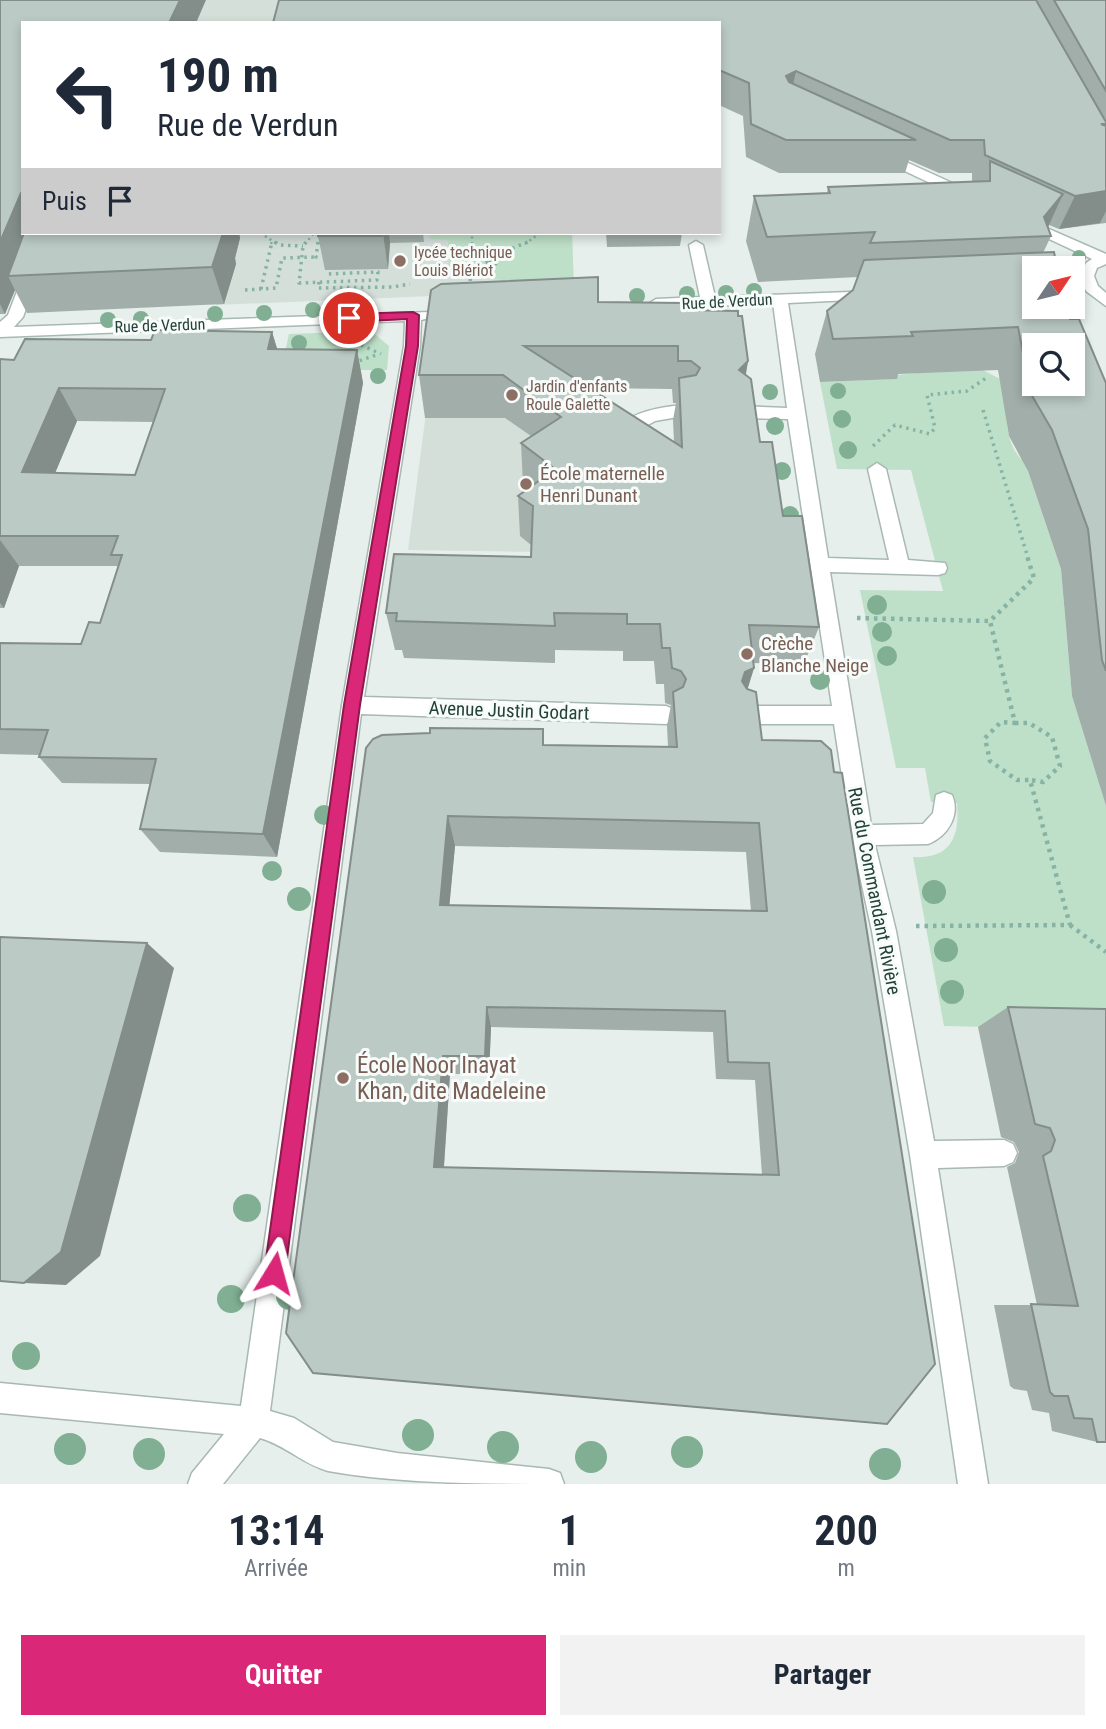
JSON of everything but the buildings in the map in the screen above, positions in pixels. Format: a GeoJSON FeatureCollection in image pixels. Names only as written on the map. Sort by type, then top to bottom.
{"type":"FeatureCollection","features":[{"type":"Feature","properties":{"kind":"street"},"geometry":{"type":"LineString","coordinates":[[864,146],[977,200]]}},
{"type":"Feature","properties":{"kind":"street"},"geometry":{"type":"LineString","coordinates":[[1015,218],[1104,259],[1085,276]]}},
{"type":"Feature","properties":{"kind":"street"},"geometry":{"type":"LineString","coordinates":[[0,331],[16,317],[45,235]]}},
{"type":"Feature","properties":{"kind":"street"},"geometry":{"type":"LineString","coordinates":[[696,245],[709,302]]}},
{"type":"Feature","properties":{"kind":"street"},"geometry":{"type":"LineString","coordinates":[[1085,286],[1106,301]]}},
{"type":"Feature","properties":{"kind":"street","name":"Rue de Verdun"},"geometry":{"type":"LineString","coordinates":[[643,305],[883,294]]}},
{"type":"Feature","properties":{"kind":"street","name":"Rue du Commandant Rivière"},"geometry":{"type":"LineString","coordinates":[[779,299],[862,835],[884,931],[923,1155],[973,1484]]}},
{"type":"Feature","properties":{"kind":"street","name":"Rue de Verdun"},"geometry":{"type":"LineString","coordinates":[[0,331],[471,313]]}},
{"type":"Feature","properties":{"kind":"street"},"geometry":{"type":"LineString","coordinates":[[202,1484],[254,1422],[352,705],[410,354],[413,315]]}},
{"type":"Feature","properties":{"kind":"street"},"geometry":{"type":"LineString","coordinates":[[619,435],[652,414],[683,411]]}},
{"type":"Feature","properties":{"kind":"street"},"geometry":{"type":"LineString","coordinates":[[741,412],[796,414]]}},
{"type":"Feature","properties":{"kind":"street"},"geometry":{"type":"LineString","coordinates":[[877,469],[900,567]]}},
{"type":"Feature","properties":{"kind":"street"},"geometry":{"type":"LineString","coordinates":[[820,565],[937,568]]}},
{"type":"Feature","properties":{"kind":"street","name":"Avenue Justin Godart"},"geometry":{"type":"LineString","coordinates":[[352,705],[666,715]]}},
{"type":"Feature","properties":{"kind":"street"},"geometry":{"type":"LineString","coordinates":[[744,715],[843,715]]}},
{"type":"Feature","properties":{"kind":"street"},"geometry":{"type":"LineString","coordinates":[[862,835],[928,834],[944,816],[944,802]]}},
{"type":"Feature","properties":{"kind":"street"},"geometry":{"type":"LineString","coordinates":[[923,1155],[1004,1153]]}},
{"type":"Feature","properties":{"kind":"street"},"geometry":{"type":"LineString","coordinates":[[0,1398],[254,1422],[283,1429],[328,1456],[397,1468],[549,1484]]}},
{"type":"Feature","properties":{"kind":"path"},"geometry":{"type":"LineString","coordinates":[[312,235],[303,246],[299,283],[377,280],[378,272],[327,274]]}},
{"type":"Feature","properties":{"kind":"path"},"geometry":{"type":"LineString","coordinates":[[316,257],[320,235]]}},
{"type":"Feature","properties":{"kind":"path"},"geometry":{"type":"LineString","coordinates":[[471,313],[472,235]]}},
{"type":"Feature","properties":{"kind":"path"},"geometry":{"type":"LineString","coordinates":[[471,256],[509,249],[533,240],[538,235]]}},
{"type":"Feature","properties":{"kind":"path"},"geometry":{"type":"LineString","coordinates":[[265,236],[279,245],[303,246]]}},
{"type":"Feature","properties":{"kind":"path"},"geometry":{"type":"LineString","coordinates":[[261,289],[272,241]]}},
{"type":"Feature","properties":{"kind":"path"},"geometry":{"type":"LineString","coordinates":[[245,290],[276,288],[282,258],[321,257]]}},
{"type":"Feature","properties":{"kind":"path"},"geometry":{"type":"LineString","coordinates":[[319,282],[318,288],[392,287],[410,284]]}},
{"type":"Feature","properties":{"kind":"path"},"geometry":{"type":"LineString","coordinates":[[356,363],[359,344],[379,354]]}},
{"type":"Feature","properties":{"kind":"path"},"geometry":{"type":"LineString","coordinates":[[344,363],[356,363],[379,354],[410,354]]}},
{"type":"Feature","properties":{"kind":"path"},"geometry":{"type":"LineString","coordinates":[[877,469],[870,450],[895,425],[902,425],[917,434],[930,434],[935,428],[927,395],[969,391],[979,386],[986,378]]}},
{"type":"Feature","properties":{"kind":"path"},"geometry":{"type":"LineString","coordinates":[[866,618],[990,621],[1034,578],[983,410]]}},
{"type":"Feature","properties":{"kind":"path"},"geometry":{"type":"LineString","coordinates":[[990,621],[1015,723]]}},
{"type":"Feature","properties":{"kind":"path"},"geometry":{"type":"LineString","coordinates":[[1001,722],[1015,723],[1029,723],[1052,737],[1059,766],[1044,782],[1017,780],[990,761],[985,738],[1001,722]]}},
{"type":"Feature","properties":{"kind":"path"},"geometry":{"type":"LineString","coordinates":[[1030,780],[1070,925]]}},
{"type":"Feature","properties":{"kind":"path"},"geometry":{"type":"LineString","coordinates":[[925,925],[1070,925],[1106,952]]}},
{"type":"Feature","properties":{"kind":"shaded area"},"geometry":{"type":"Polygon","coordinates":[[[174,0],[594,0],[596,21],[164,21],[174,0]]]}},
{"type":"Feature","properties":{"kind":"shaded area","name":"lycée technique Louis Blériot"},"geometry":{"type":"Polygon","coordinates":[[[234,235],[572,235],[574,290],[216,305],[234,235]]]}},
{"type":"Feature","properties":{"kind":"shaded area","name":"École maternelle Henri Dunant"},"geometry":{"type":"Polygon","coordinates":[[[593,359],[596,434],[534,552],[408,550],[431,375],[593,359]]]}},
{"type":"Feature","properties":{"kind":"green space"},"geometry":{"type":"Polygon","coordinates":[[[429,235],[572,235],[574,290],[495,279],[449,277],[448,240],[430,239],[429,235]]]}},
{"type":"Feature","properties":{"kind":"green space"},"geometry":{"type":"Polygon","coordinates":[[[371,331],[389,346],[387,370],[281,370],[289,334],[371,331]]]}},
{"type":"Feature","properties":{"kind":"green space"},"geometry":{"type":"Polygon","coordinates":[[[977,367],[1006,382],[1009,436],[1012,446],[1025,462],[1061,569],[1072,696],[1106,806],[1106,1030],[944,1026],[913,857],[936,854],[950,843],[957,826],[957,803],[931,802],[925,768],[896,768],[860,590],[943,591],[911,470],[837,469],[820,382],[896,379],[896,375],[977,367]]]}},
{"type":"Feature","properties":{"kind":"place","name":"lycée technique Louis Blériot"},"geometry":{"type":"Point","coordinates":[400,261]}},
{"type":"Feature","properties":{"kind":"place","name":"Jardin d'enfants Roule Galette"},"geometry":{"type":"Point","coordinates":[512,395]}},
{"type":"Feature","properties":{"kind":"place","name":"École maternelle Henri Dunant"},"geometry":{"type":"Point","coordinates":[526,484]}},
{"type":"Feature","properties":{"kind":"place","name":"Crèche Blanche Neige"},"geometry":{"type":"Point","coordinates":[747,654]}},
{"type":"Feature","properties":{"kind":"place","name":"École Noor Inayat Khan, dite Madeleine"},"geometry":{"type":"Point","coordinates":[343,1078]}},
{"type":"Feature","properties":{"kind":"route"},"geometry":{"type":"LineString","coordinates":[[274,1273],[352,705],[412,346],[413,315],[349,318]]}}]}
